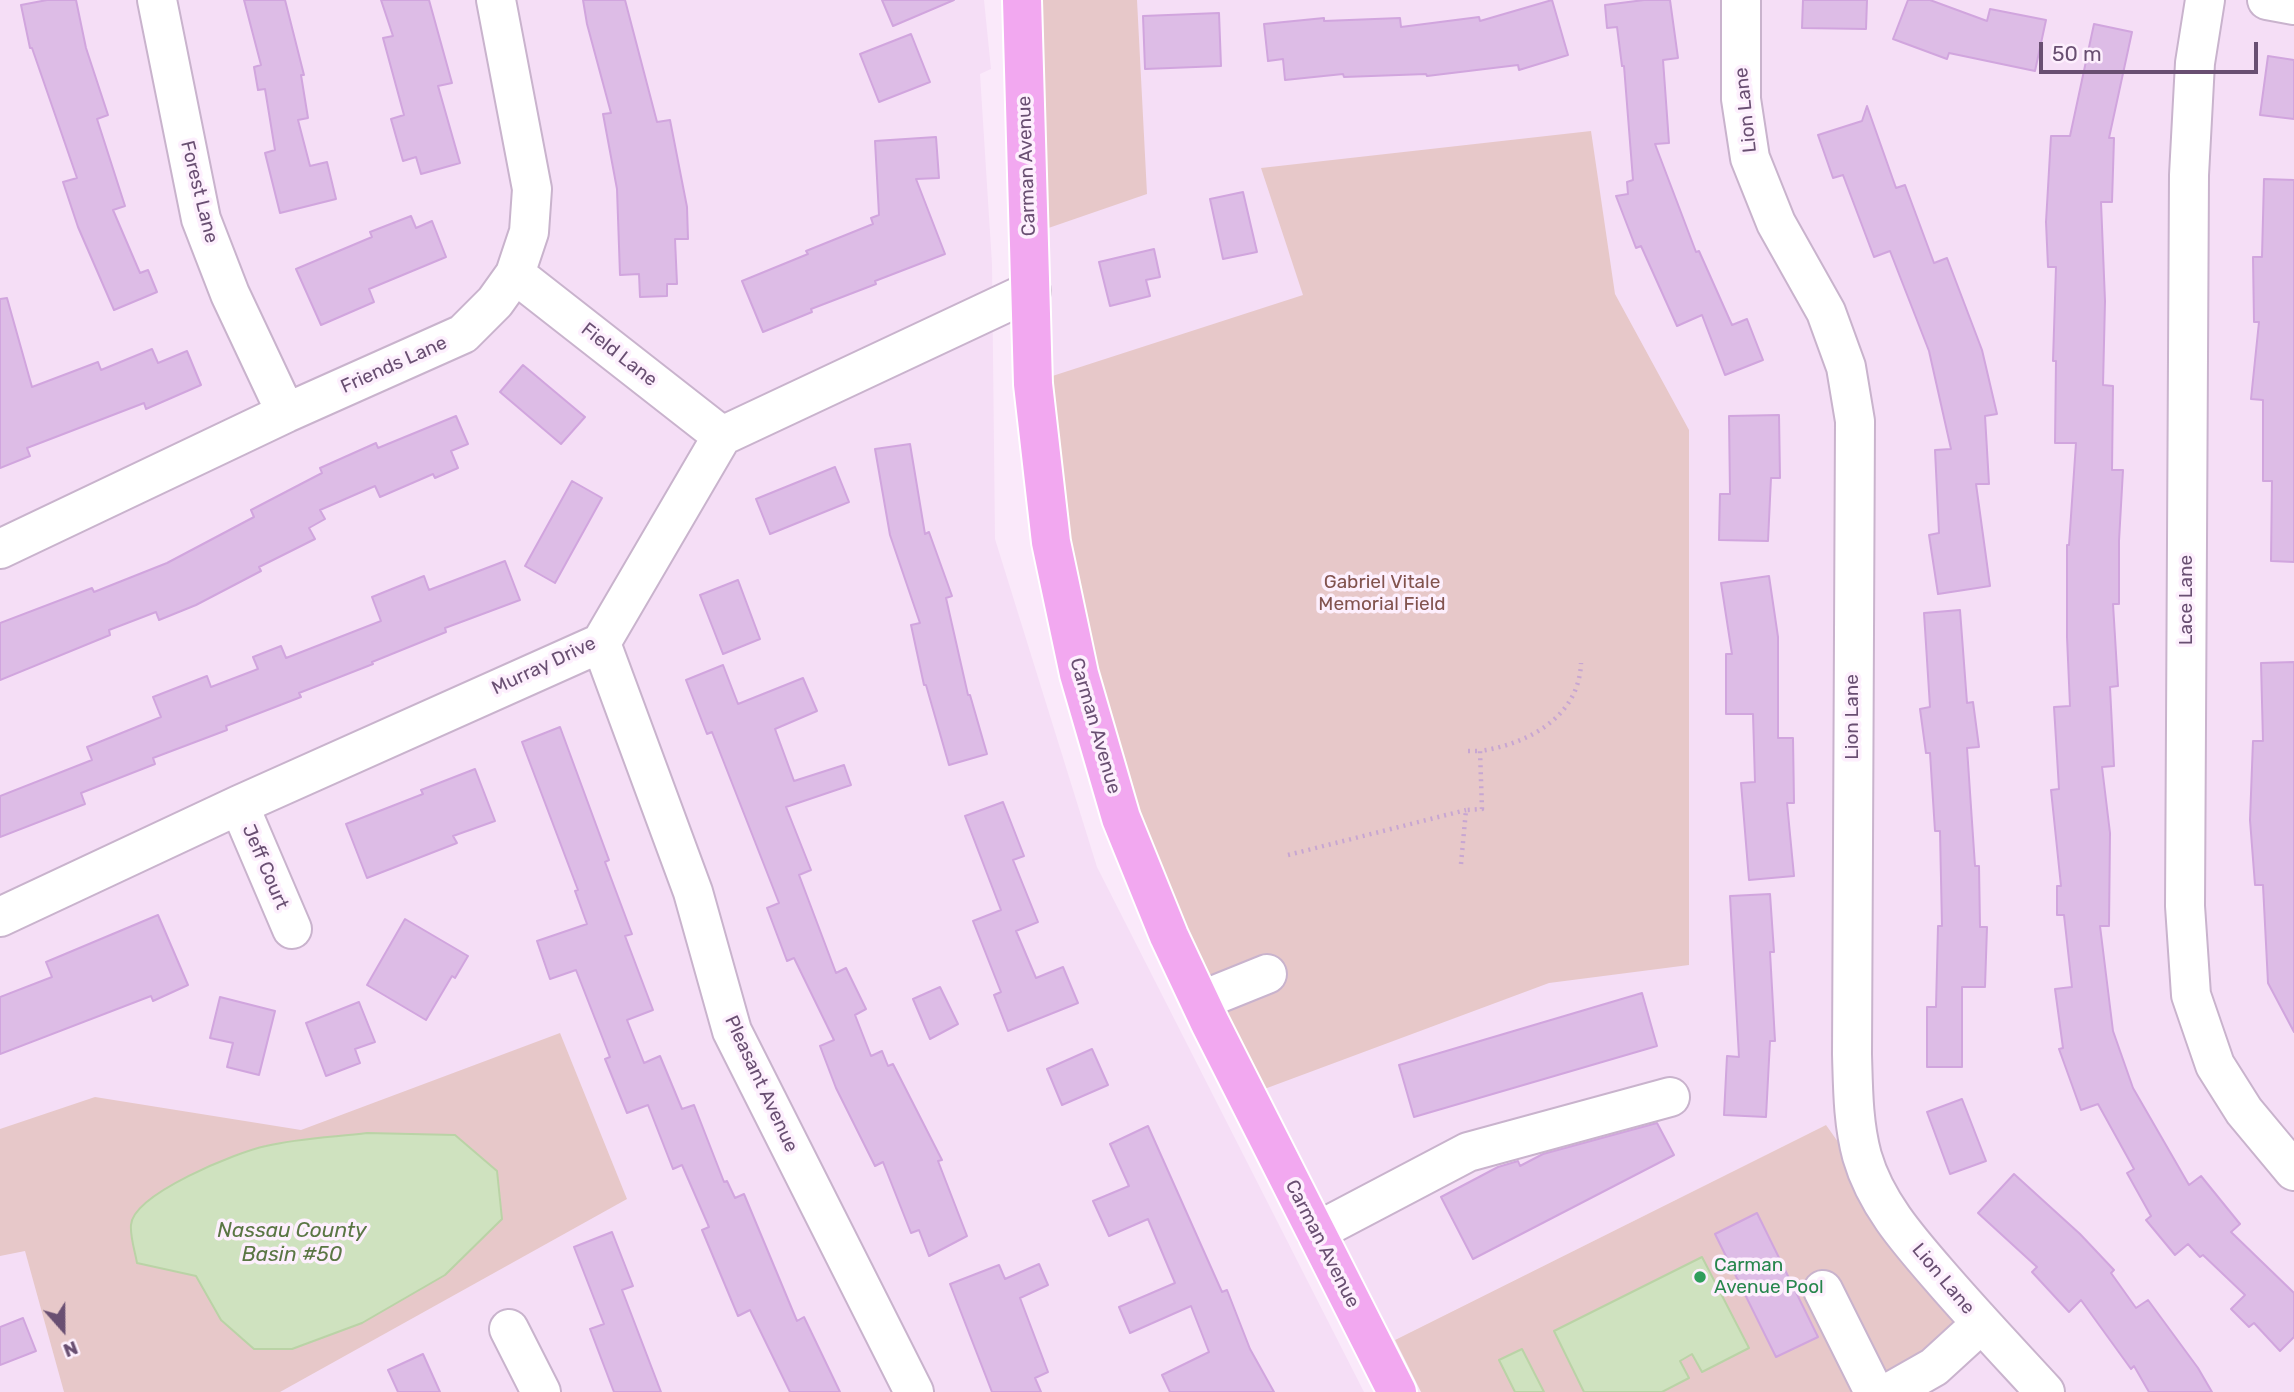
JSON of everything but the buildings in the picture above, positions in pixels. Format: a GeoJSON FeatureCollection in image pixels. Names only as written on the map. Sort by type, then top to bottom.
{"type":"FeatureCollection","features":[{"type":"Feature","properties":{"kind":"main road","name":"Carman Avenue"},"geometry":{"type":"LineString","coordinates":[[1022,0],[1033,384],[1051,542],[1079,674],[1121,818],[1169,936],[1397,1392]]}},
{"type":"Feature","properties":{"kind":"street","name":"Forest Lane"},"geometry":{"type":"LineString","coordinates":[[157,0],[201,219],[229,294],[286,412]]}},
{"type":"Feature","properties":{"kind":"street","name":"Friends Lane"},"geometry":{"type":"LineString","coordinates":[[0,549],[286,412],[463,334],[495,302],[515,274],[529,232],[533,189],[496,0]]}},
{"type":"Feature","properties":{"kind":"street","name":"Lion Lane"},"geometry":{"type":"LineString","coordinates":[[1741,0],[1741,99],[1750,158],[1776,223],[1826,312],[1846,367],[1855,421],[1852,1054],[1855,1127],[1863,1159],[1884,1207],[1918,1252],[2045,1392]]}},
{"type":"Feature","properties":{"kind":"street","name":"Lace Lane"},"geometry":{"type":"LineString","coordinates":[[2205,0],[2195,63],[2189,175],[2185,906],[2191,995],[2215,1065],[2244,1111],[2294,1171]]}},
{"type":"Feature","properties":{"kind":"street"},"geometry":{"type":"LineString","coordinates":[[2267,0],[2294,5]]}},
{"type":"Feature","properties":{"kind":"street","name":"Field Lane"},"geometry":{"type":"LineString","coordinates":[[515,274],[722,436]]}},
{"type":"Feature","properties":{"kind":"street"},"geometry":{"type":"LineString","coordinates":[[722,436],[1031,291]]}},
{"type":"Feature","properties":{"kind":"street","name":"Murray Drive"},"geometry":{"type":"LineString","coordinates":[[0,917],[239,805],[601,642],[722,436]]}},
{"type":"Feature","properties":{"kind":"street","name":"Pleasant Avenue"},"geometry":{"type":"LineString","coordinates":[[601,642],[694,892],[732,1031],[914,1392]]}},
{"type":"Feature","properties":{"kind":"street","name":"Jeff Court"},"geometry":{"type":"LineString","coordinates":[[239,805],[292,929]]}},
{"type":"Feature","properties":{"kind":"street"},"geometry":{"type":"LineString","coordinates":[[1200,1001],[1267,974]]}},
{"type":"Feature","properties":{"kind":"street"},"geometry":{"type":"LineString","coordinates":[[1316,1232],[1468,1152],[1670,1097]]}},
{"type":"Feature","properties":{"kind":"street"},"geometry":{"type":"LineString","coordinates":[[1823,1290],[1874,1392]]}},
{"type":"Feature","properties":{"kind":"street"},"geometry":{"type":"LineString","coordinates":[[1890,1392],[1934,1367],[1981,1324]]}},
{"type":"Feature","properties":{"kind":"street"},"geometry":{"type":"LineString","coordinates":[[509,1329],[541,1392]]}},
{"type":"Feature","properties":{"kind":"path"},"geometry":{"type":"LineString","coordinates":[[1468,751],[1511,745],[1534,735],[1557,717],[1570,701],[1580,682],[1581,663]]}},
{"type":"Feature","properties":{"kind":"path"},"geometry":{"type":"LineString","coordinates":[[1289,855],[1466,810],[1482,809],[1480,751]]}},
{"type":"Feature","properties":{"kind":"path"},"geometry":{"type":"LineString","coordinates":[[1461,864],[1466,810]]}},
{"type":"Feature","properties":{"kind":"shaded area"},"geometry":{"type":"Polygon","coordinates":[[[0,0],[984,0],[991,69],[980,74],[992,264],[995,539],[1097,867],[1364,1392],[0,1392],[0,0]]]}},
{"type":"Feature","properties":{"kind":"shaded area"},"geometry":{"type":"Polygon","coordinates":[[[1030,0],[2294,0],[2294,1392],[1868,1392],[1826,1125],[1395,1340],[1251,1094],[1037,381],[1030,0]]]}},
{"type":"Feature","properties":{"kind":"green space"},"geometry":{"type":"Polygon","coordinates":[[[1026,0],[1137,0],[1147,194],[1034,233],[1026,0]]]}},
{"type":"Feature","properties":{"kind":"green space","name":"Gabriel Vitale Memorial Field"},"geometry":{"type":"Polygon","coordinates":[[[1591,131],[1615,294],[1689,430],[1689,965],[1549,983],[1251,1094],[1125,814],[1037,381],[1303,295],[1261,168],[1591,131]]]}},
{"type":"Feature","properties":{"kind":"green space"},"geometry":{"type":"Polygon","coordinates":[[[560,1033],[627,1199],[280,1392],[64,1392],[25,1251],[0,1256],[0,1129],[95,1097],[301,1130],[560,1033]]]}},
{"type":"Feature","properties":{"kind":"green space"},"geometry":{"type":"Polygon","coordinates":[[[1826,1125],[1965,1321],[1868,1392],[1421,1392],[1395,1340],[1826,1125]]]}},
{"type":"Feature","properties":{"kind":"water","name":"Nassau County Basin #50"},"geometry":{"type":"Polygon","coordinates":[[[367,1133],[455,1135],[497,1171],[502,1219],[445,1275],[362,1323],[292,1349],[254,1349],[221,1320],[196,1276],[137,1263],[131,1225],[136,1213],[149,1200],[188,1176],[266,1146],[367,1133]]]}},
{"type":"Feature","properties":{"kind":"water"},"geometry":{"type":"Polygon","coordinates":[[[1702,1257],[1749,1348],[1702,1372],[1692,1354],[1680,1361],[1689,1378],[1662,1392],[1584,1392],[1554,1331],[1702,1257]]]}},
{"type":"Feature","properties":{"kind":"water"},"geometry":{"type":"Polygon","coordinates":[[[1522,1349],[1544,1392],[1515,1392],[1499,1360],[1522,1349]]]}},
{"type":"Feature","properties":{"kind":"place","name":"Carman Avenue Pool"},"geometry":{"type":"Point","coordinates":[1700,1277]}}]}
